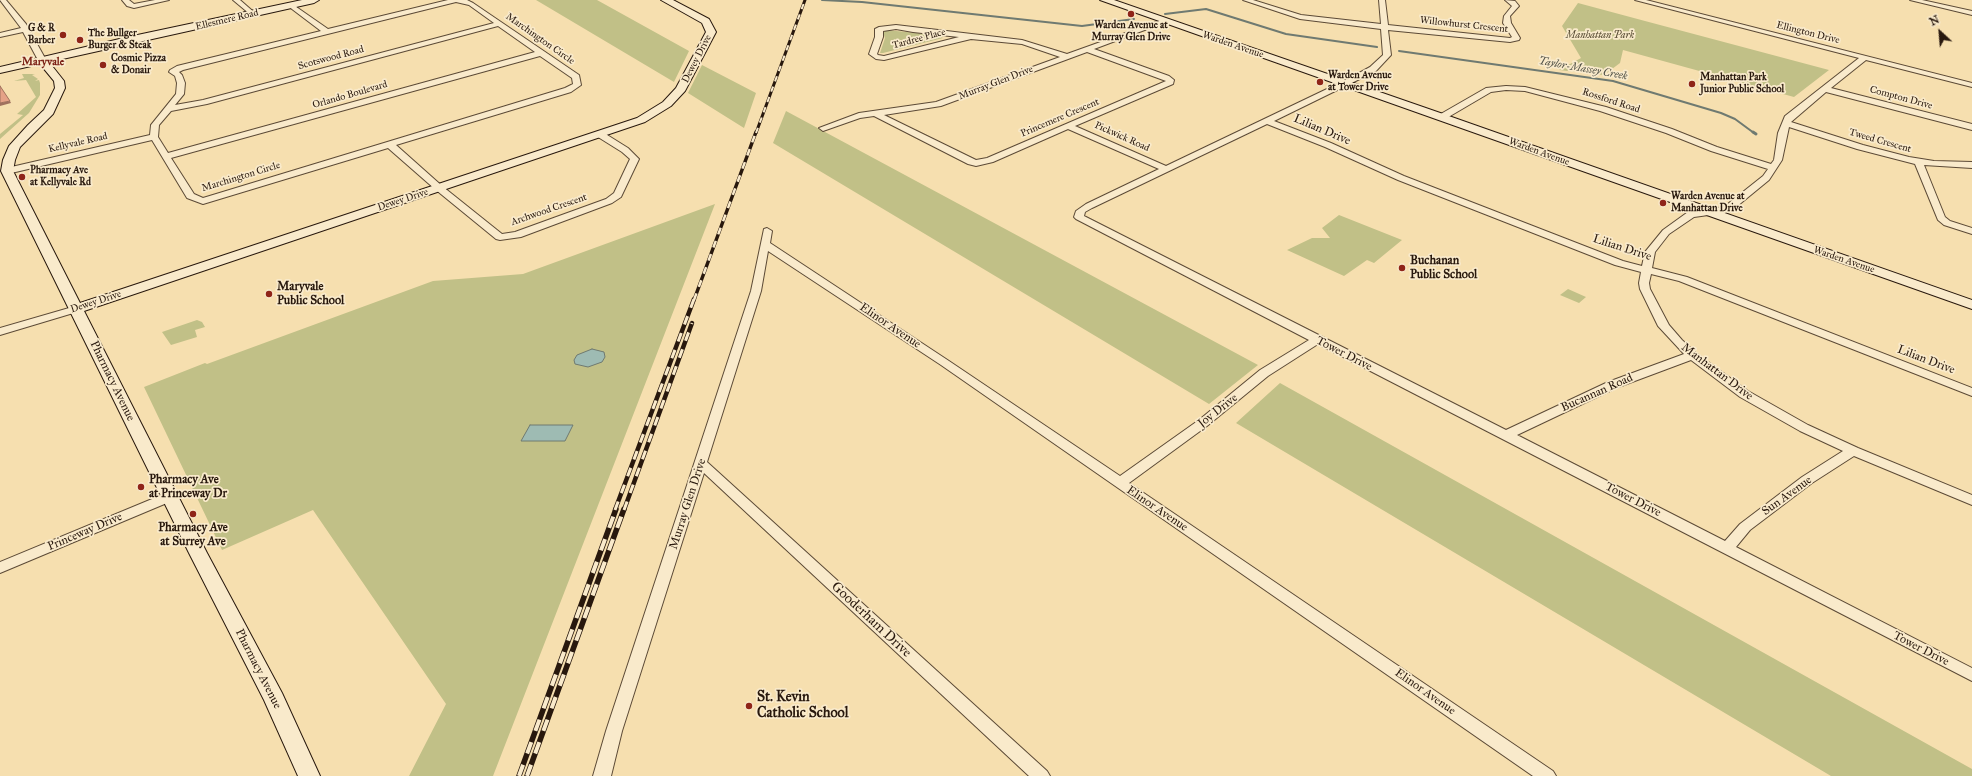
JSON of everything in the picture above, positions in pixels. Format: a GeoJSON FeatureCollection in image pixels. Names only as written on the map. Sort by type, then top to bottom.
{"type":"FeatureCollection","features":[{"type":"Feature","properties":{"kind":"street"},"geometry":{"type":"LineString","coordinates":[[125,0],[129,5],[134,6],[166,0]]}},
{"type":"Feature","properties":{"kind":"street"},"geometry":{"type":"LineString","coordinates":[[236,0],[253,14]]}},
{"type":"Feature","properties":{"kind":"street","name":"Ellesmere Road"},"geometry":{"type":"LineString","coordinates":[[0,72],[314,0]]}},
{"type":"Feature","properties":{"kind":"street","name":"Marchington Circle"},"geometry":{"type":"LineString","coordinates":[[461,0],[471,4],[499,24],[576,77],[577,85],[568,90],[203,201],[190,196],[154,137],[155,125],[167,109],[174,104],[180,94],[182,83],[178,75],[173,72],[180,68],[325,31],[461,0]]}},
{"type":"Feature","properties":{"kind":"street","name":"Dewey Drive"},"geometry":{"type":"LineString","coordinates":[[0,332],[76,309],[601,135],[641,120],[667,104],[681,89],[711,32],[706,21],[666,0]]}},
{"type":"Feature","properties":{"kind":"street","name":"Warden Avenue"},"geometry":{"type":"LineString","coordinates":[[1105,0],[1442,117],[1972,305]]}},
{"type":"Feature","properties":{"kind":"street"},"geometry":{"type":"LineString","coordinates":[[1246,0],[1310,19],[1386,28]]}},
{"type":"Feature","properties":{"kind":"street","name":"Tower Drive"},"geometry":{"type":"LineString","coordinates":[[1382,0],[1386,28],[1386,56],[1373,69],[1083,209],[1079,217],[1316,340],[1971,673]]}},
{"type":"Feature","properties":{"kind":"street","name":"Willowhurst Crescent"},"geometry":{"type":"LineString","coordinates":[[1386,28],[1515,40],[1516,38],[1507,23],[1507,16],[1516,6],[1513,2],[1508,0]]}},
{"type":"Feature","properties":{"kind":"street","name":"Ellington Drive"},"geometry":{"type":"LineString","coordinates":[[1638,0],[1972,85]]}},
{"type":"Feature","properties":{"kind":"street"},"geometry":{"type":"LineString","coordinates":[[1913,0],[1972,13]]}},
{"type":"Feature","properties":{"kind":"street"},"geometry":{"type":"LineString","coordinates":[[4,1],[23,26],[23,30],[43,62],[59,81],[60,88],[49,112],[32,127],[16,146],[9,160],[7,171]]}},
{"type":"Feature","properties":{"kind":"street"},"geometry":{"type":"LineString","coordinates":[[290,5],[325,31]]}},
{"type":"Feature","properties":{"kind":"street","name":"Murray Glen Drive"},"geometry":{"type":"LineString","coordinates":[[823,128],[854,118],[938,104],[1164,21]]}},
{"type":"Feature","properties":{"kind":"street","name":"Scotswood Road"},"geometry":{"type":"LineString","coordinates":[[167,109],[204,102],[499,24]]}},
{"type":"Feature","properties":{"kind":"street","name":"Tardree Place"},"geometry":{"type":"LineString","coordinates":[[969,37],[884,58],[876,57],[873,54],[880,37],[879,29],[896,27],[969,37],[1022,42],[1066,56]]}},
{"type":"Feature","properties":{"kind":"street"},"geometry":{"type":"LineString","coordinates":[[0,35],[23,30]]}},
{"type":"Feature","properties":{"kind":"street","name":"Princemere Crescent"},"geometry":{"type":"LineString","coordinates":[[876,114],[971,162],[976,162],[990,160],[1170,82],[1170,80],[1166,78],[1087,49]]}},
{"type":"Feature","properties":{"kind":"street","name":"Orlando Boulevard"},"geometry":{"type":"LineString","coordinates":[[165,157],[541,53]]}},
{"type":"Feature","properties":{"kind":"street","name":"Manhattan Drive"},"geometry":{"type":"LineString","coordinates":[[1864,58],[1796,111],[1786,123],[1782,133],[1780,152],[1774,168],[1766,178],[1727,210],[1691,214],[1666,232],[1650,252],[1644,283],[1645,289],[1656,314],[1666,328],[1692,355],[1764,407],[1853,451],[1972,500]]}},
{"type":"Feature","properties":{"kind":"street","name":"Rossford Road"},"geometry":{"type":"LineString","coordinates":[[1442,117],[1489,90],[1500,88],[1525,89],[1596,107],[1669,131],[1714,149],[1774,168]]}},
{"type":"Feature","properties":{"kind":"street","name":"Compton Drive"},"geometry":{"type":"LineString","coordinates":[[1825,89],[1972,127]]}},
{"type":"Feature","properties":{"kind":"street","name":"Lilian Drive"},"geometry":{"type":"LineString","coordinates":[[1267,121],[1328,145],[1401,178],[1619,263],[1683,279],[1972,392]]}},
{"type":"Feature","properties":{"kind":"street","name":"Tweed Crescent"},"geometry":{"type":"LineString","coordinates":[[1786,123],[1882,154],[1919,162],[1972,165]]}},
{"type":"Feature","properties":{"kind":"street","name":"Pickwick Road"},"geometry":{"type":"LineString","coordinates":[[1068,126],[1166,169]]}},
{"type":"Feature","properties":{"kind":"street","name":"Archwood Crescent"},"geometry":{"type":"LineString","coordinates":[[388,144],[439,188],[500,237],[517,235],[609,201],[618,195],[635,159],[626,150],[601,135]]}},
{"type":"Feature","properties":{"kind":"street","name":"Kellyvale Road"},"geometry":{"type":"LineString","coordinates":[[7,171],[154,137]]}},
{"type":"Feature","properties":{"kind":"street"},"geometry":{"type":"LineString","coordinates":[[1919,162],[1941,218],[1947,223],[1972,231]]}},
{"type":"Feature","properties":{"kind":"street","name":"Pharmacy Avenue"},"geometry":{"type":"LineString","coordinates":[[7,171],[169,497],[274,699],[309,776]]}},
{"type":"Feature","properties":{"kind":"street","name":"Murray Glen Drive"},"geometry":{"type":"LineString","coordinates":[[602,776],[614,731],[756,291],[766,245],[767,231]]}},
{"type":"Feature","properties":{"kind":"street","name":"Elinor Avenue"},"geometry":{"type":"LineString","coordinates":[[766,245],[833,288],[1547,776]]}},
{"type":"Feature","properties":{"kind":"street","name":"Joy Drive"},"geometry":{"type":"LineString","coordinates":[[1119,483],[1203,423],[1264,373],[1316,340]]}},
{"type":"Feature","properties":{"kind":"street","name":"Bucannan Road"},"geometry":{"type":"LineString","coordinates":[[1505,435],[1612,385],[1692,355]]}},
{"type":"Feature","properties":{"kind":"street","name":"Sun Avenue"},"geometry":{"type":"LineString","coordinates":[[1727,548],[1745,526],[1807,480],[1853,451]]}},
{"type":"Feature","properties":{"kind":"street","name":"Gooderham Drive"},"geometry":{"type":"LineString","coordinates":[[701,463],[1041,776]]}},
{"type":"Feature","properties":{"kind":"street","name":"Princeway Drive"},"geometry":{"type":"LineString","coordinates":[[0,568],[169,497]]}},
{"type":"Feature","properties":{"kind":"green space"},"geometry":{"type":"Polygon","coordinates":[[[536,0],[597,0],[689,51],[674,82],[536,0]]]}},
{"type":"Feature","properties":{"kind":"green space","name":"Manhattan Park"},"geometry":{"type":"Polygon","coordinates":[[[1578,3],[1829,70],[1794,97],[1623,50],[1620,63],[1604,75],[1559,70],[1581,58],[1562,26],[1578,3]]]}},
{"type":"Feature","properties":{"kind":"green space"},"geometry":{"type":"Polygon","coordinates":[[[886,30],[937,35],[943,38],[880,53],[885,38],[883,32],[886,30]]]}},
{"type":"Feature","properties":{"kind":"green space"},"geometry":{"type":"Polygon","coordinates":[[[702,65],[756,93],[744,128],[688,93],[702,65]]]}},
{"type":"Feature","properties":{"kind":"green space"},"geometry":{"type":"Polygon","coordinates":[[[22,74],[35,74],[32,75],[38,79],[35,81],[39,80],[40,95],[29,113],[0,139],[0,134],[23,115],[17,114],[36,97],[26,80],[14,81],[24,78],[22,74]]]}},
{"type":"Feature","properties":{"kind":"green space"},"geometry":{"type":"Polygon","coordinates":[[[786,111],[1258,365],[1209,404],[773,143],[786,111]]]}},
{"type":"Feature","properties":{"kind":"green space"},"geometry":{"type":"Polygon","coordinates":[[[715,204],[493,776],[409,776],[446,704],[313,510],[222,550],[144,387],[205,363],[207,364],[433,281],[523,274],[715,204]]]}},
{"type":"Feature","properties":{"kind":"green space"},"geometry":{"type":"Polygon","coordinates":[[[1339,215],[1402,240],[1374,263],[1367,260],[1344,276],[1287,250],[1312,238],[1330,238],[1322,228],[1339,215]]]}},
{"type":"Feature","properties":{"kind":"green space"},"geometry":{"type":"Polygon","coordinates":[[[1568,289],[1586,297],[1579,303],[1560,295],[1568,289]]]}},
{"type":"Feature","properties":{"kind":"green space"},"geometry":{"type":"Polygon","coordinates":[[[197,320],[202,322],[205,327],[195,330],[197,337],[171,345],[162,332],[197,320]]]}},
{"type":"Feature","properties":{"kind":"green space"},"geometry":{"type":"Polygon","coordinates":[[[1280,383],[1972,769],[1972,776],[1831,776],[1236,423],[1280,383]]]}},
{"type":"Feature","properties":{"kind":"water"},"geometry":{"type":"Polygon","coordinates":[[[592,349],[604,352],[605,357],[602,362],[588,367],[575,364],[574,360],[577,355],[592,349]]]}},
{"type":"Feature","properties":{"kind":"water"},"geometry":{"type":"Polygon","coordinates":[[[530,425],[573,425],[565,441],[521,441],[530,425]]]}},
{"type":"Feature","properties":{"kind":"building"},"geometry":{"type":"Polygon","coordinates":[[[0,86],[10,101],[0,103],[0,86]]]}},
{"type":"Feature","properties":{"kind":"waterway","name":"Taylor-Massey Creek"},"geometry":{"type":"LineString","coordinates":[[822,0],[862,2],[1082,26],[1134,19]]}},
{"type":"Feature","properties":{"kind":"waterway","name":"Taylor-Massey Creek"},"geometry":{"type":"LineString","coordinates":[[1165,14],[1206,9],[1286,34],[1377,47]]}},
{"type":"Feature","properties":{"kind":"waterway","name":"Taylor-Massey Creek"},"geometry":{"type":"LineString","coordinates":[[1399,51],[1613,81],[1721,113],[1735,119],[1754,133]]}},
{"type":"Feature","properties":{"kind":"railway"},"geometry":{"type":"LineString","coordinates":[[756,133],[805,0]]}},
{"type":"Feature","properties":{"kind":"railway"},"geometry":{"type":"LineString","coordinates":[[694,300],[756,132]]}},
{"type":"Feature","properties":{"kind":"railway"},"geometry":{"type":"LineString","coordinates":[[615,510],[694,299]]}},
{"type":"Feature","properties":{"kind":"railway"},"geometry":{"type":"LineString","coordinates":[[624,510],[692,323]]}},
{"type":"Feature","properties":{"kind":"railway"},"geometry":{"type":"LineString","coordinates":[[519,776],[616,509]]}},
{"type":"Feature","properties":{"kind":"railway"},"geometry":{"type":"LineString","coordinates":[[527,776],[624,509]]}},
{"type":"Feature","properties":{"kind":"place","name":"Warden Avenue at Murray Glen Drive"},"geometry":{"type":"Point","coordinates":[1131,14]}},
{"type":"Feature","properties":{"kind":"place","name":"G & R Barber"},"geometry":{"type":"Point","coordinates":[63,35]}},
{"type":"Feature","properties":{"kind":"place","name":"The Bullger Burger & Steak"},"geometry":{"type":"Point","coordinates":[80,40]}},
{"type":"Feature","properties":{"kind":"place","name":"Cosmic Pizza & Donair"},"geometry":{"type":"Point","coordinates":[103,65]}},
{"type":"Feature","properties":{"kind":"place","name":"Warden Avenue at Tower Drive"},"geometry":{"type":"Point","coordinates":[1320,82]}},
{"type":"Feature","properties":{"kind":"place","name":"Manhattan Park Junior Public School"},"geometry":{"type":"Point","coordinates":[1692,84]}},
{"type":"Feature","properties":{"kind":"place","name":"Pharmacy Ave at Kellyvale Rd"},"geometry":{"type":"Point","coordinates":[22,177]}},
{"type":"Feature","properties":{"kind":"place","name":"Warden Avenue at Manhattan Drive"},"geometry":{"type":"Point","coordinates":[1663,203]}},
{"type":"Feature","properties":{"kind":"place","name":"Buchanan Public School"},"geometry":{"type":"Point","coordinates":[1402,268]}},
{"type":"Feature","properties":{"kind":"place","name":"Maryvale Public School"},"geometry":{"type":"Point","coordinates":[269,294]}},
{"type":"Feature","properties":{"kind":"place","name":"Pharmacy Ave at Princeway Dr"},"geometry":{"type":"Point","coordinates":[141,487]}},
{"type":"Feature","properties":{"kind":"place","name":"Pharmacy Ave at Surrey Ave"},"geometry":{"type":"Point","coordinates":[193,514]}},
{"type":"Feature","properties":{"kind":"place","name":"St. Kevin Catholic School"},"geometry":{"type":"Point","coordinates":[749,706]}},
{"type":"Feature","properties":{"kind":"district","name":"Maryvale"},"geometry":{"type":"Point","coordinates":[43,62]}}]}
